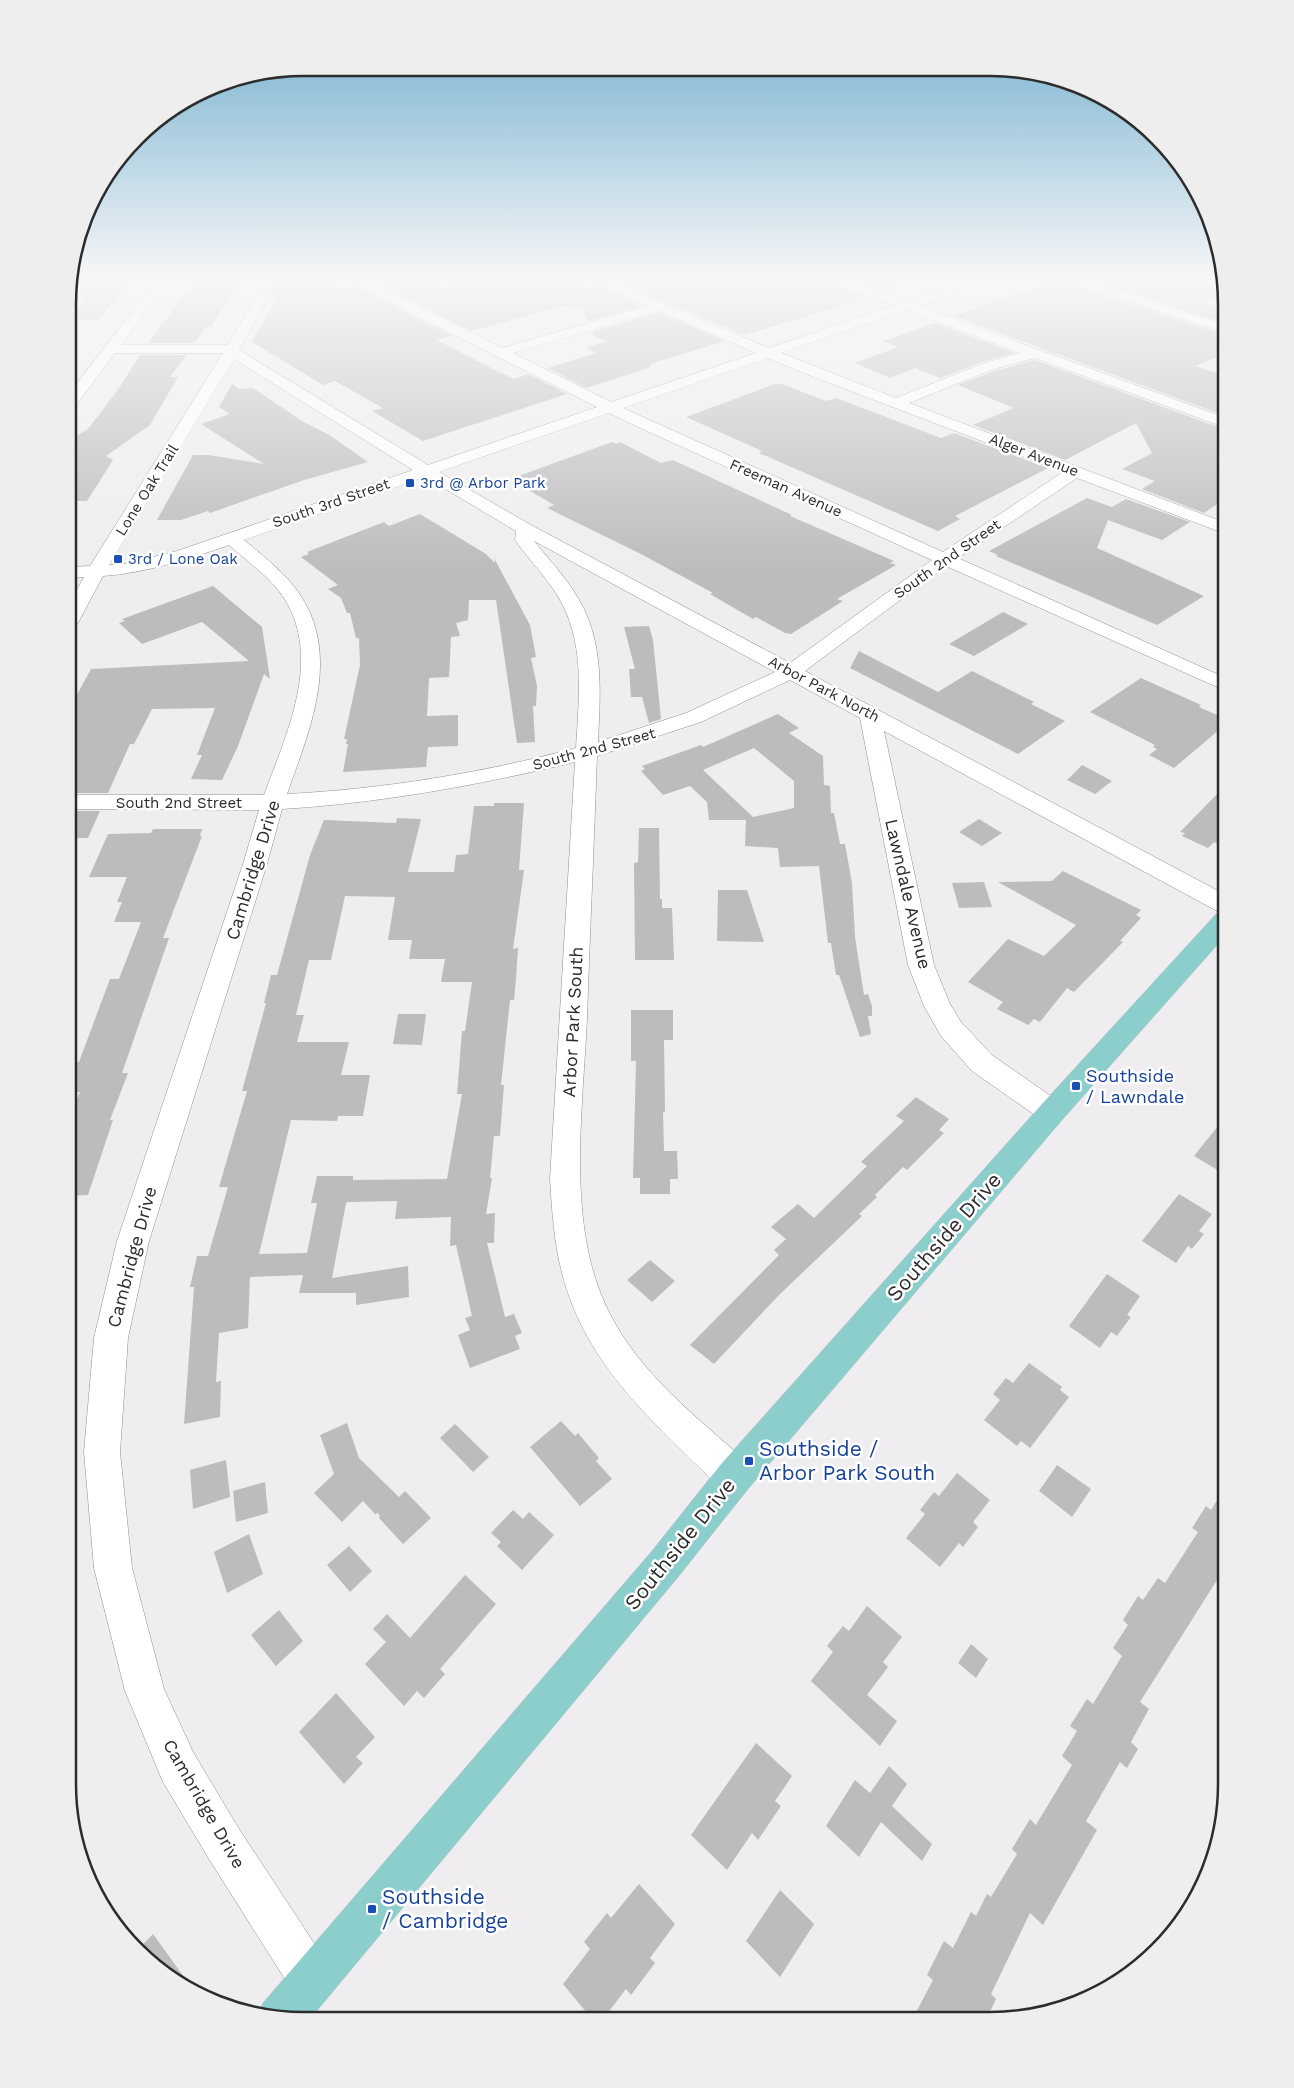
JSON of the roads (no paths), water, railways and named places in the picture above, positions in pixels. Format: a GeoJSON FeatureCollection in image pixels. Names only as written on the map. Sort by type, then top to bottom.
{"type":"FeatureCollection","features":[{"type":"Feature","properties":{"kind":"main road","name":"Southside Drive"},"geometry":{"type":"LineString","coordinates":[[285,2011],[438,1834],[665,1564],[735,1476],[1052,1112],[1218,928]]}},
{"type":"Feature","properties":{"kind":"street"},"geometry":{"type":"LineString","coordinates":[[76,396],[91,375]]}},
{"type":"Feature","properties":{"kind":"street","name":"Lone Oak Trail"},"geometry":{"type":"LineString","coordinates":[[76,609],[107,554],[216,375]]}},
{"type":"Feature","properties":{"kind":"street","name":"Arbor Park North"},"geometry":{"type":"LineString","coordinates":[[271,375],[424,470],[525,529],[1218,902]]}},
{"type":"Feature","properties":{"kind":"street","name":"Freeman Avenue"},"geometry":{"type":"LineString","coordinates":[[549,375],[641,423],[1218,681]]}},
{"type":"Feature","properties":{"kind":"street","name":"South 3rd Street"},"geometry":{"type":"LineString","coordinates":[[76,573],[97,572],[156,562],[232,538],[699,375]]}},
{"type":"Feature","properties":{"kind":"street","name":"Alger Avenue"},"geometry":{"type":"LineString","coordinates":[[823,375],[1218,526]]}},
{"type":"Feature","properties":{"kind":"street"},"geometry":{"type":"LineString","coordinates":[[897,404],[966,375]]}},
{"type":"Feature","properties":{"kind":"street"},"geometry":{"type":"LineString","coordinates":[[1096,375],[1218,420]]}},
{"type":"Feature","properties":{"kind":"street","name":"South 2nd Street"},"geometry":{"type":"LineString","coordinates":[[76,802],[273,802],[358,797],[425,788],[587,753],[650,735],[708,712],[791,671],[945,559],[1076,471]]}},
{"type":"Feature","properties":{"kind":"street","name":"Arbor Park South"},"geometry":{"type":"LineString","coordinates":[[525,529],[522,534],[524,540],[567,592],[577,613],[584,636],[590,685],[565,1179],[568,1225],[576,1264],[585,1296],[599,1328],[618,1358],[660,1404],[735,1476]]}},
{"type":"Feature","properties":{"kind":"street","name":"Cambridge Drive"},"geometry":{"type":"LineString","coordinates":[[232,538],[280,583],[298,607],[310,636],[312,667],[305,704],[133,1241],[111,1338],[102,1452],[112,1568],[145,1691],[178,1767],[224,1844],[311,1979]]}},
{"type":"Feature","properties":{"kind":"street"},"geometry":{"type":"LineString","coordinates":[[88,554],[107,554]]}},
{"type":"Feature","properties":{"kind":"street","name":"Lawndale Avenue"},"geometry":{"type":"LineString","coordinates":[[870,714],[921,965],[938,1006],[951,1029],[982,1063],[1052,1112]]}},
{"type":"Feature","properties":{"kind":"place","name":"3rd @ Arbor Park"},"geometry":{"type":"Point","coordinates":[410,483]}},
{"type":"Feature","properties":{"kind":"place","name":"3rd / Lone Oak"},"geometry":{"type":"Point","coordinates":[118,559]}},
{"type":"Feature","properties":{"kind":"place","name":"Southside / Lawndale"},"geometry":{"type":"Point","coordinates":[1076,1086]}},
{"type":"Feature","properties":{"kind":"place","name":"Southside / Arbor Park South"},"geometry":{"type":"Point","coordinates":[749,1461]}},
{"type":"Feature","properties":{"kind":"place","name":"Southside / Cambridge"},"geometry":{"type":"Point","coordinates":[372,1909]}}]}
